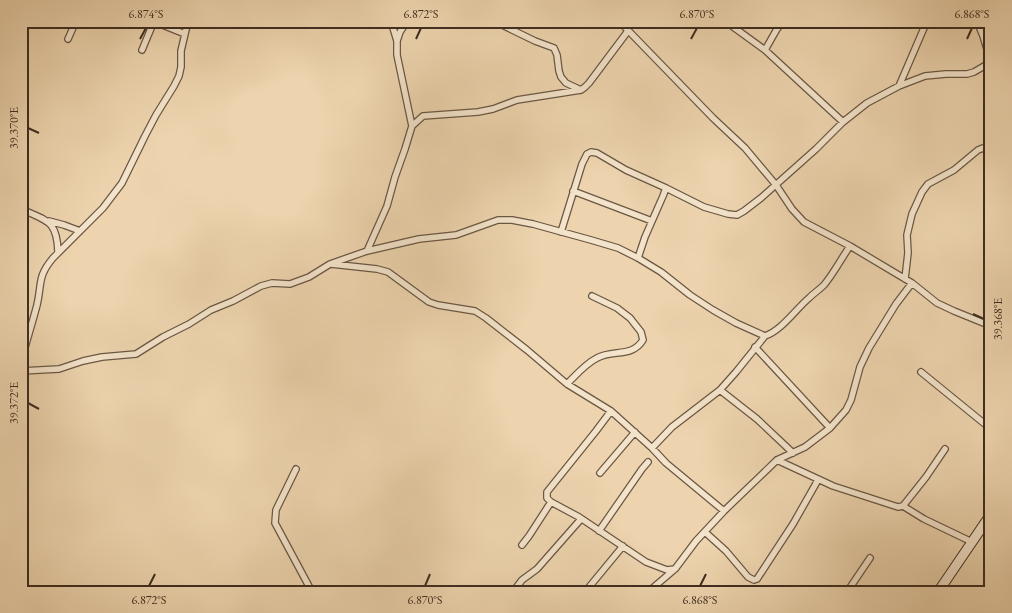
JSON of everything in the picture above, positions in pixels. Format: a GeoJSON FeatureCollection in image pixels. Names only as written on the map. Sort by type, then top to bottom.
{"type":"FeatureCollection","features":[{"type":"Feature","properties":{"kind":"main road"},"geometry":{"type":"LineString","coordinates":[[938,592],[991,514]]}},
{"type":"Feature","properties":{"kind":"street"},"geometry":{"type":"LineString","coordinates":[[68,39],[76,21]]}},
{"type":"Feature","properties":{"kind":"street"},"geometry":{"type":"LineString","coordinates":[[21,362],[37,306],[41,275],[58,252],[103,208],[122,183],[156,115],[179,76],[181,51],[188,21]]}},
{"type":"Feature","properties":{"kind":"street"},"geometry":{"type":"LineString","coordinates":[[367,251],[387,206],[412,126],[397,55],[397,41],[391,21]]}},
{"type":"Feature","properties":{"kind":"street"},"geometry":{"type":"LineString","coordinates":[[397,41],[407,21]]}},
{"type":"Feature","properties":{"kind":"street"},"geometry":{"type":"LineString","coordinates":[[494,21],[554,48],[563,80],[581,90]]}},
{"type":"Feature","properties":{"kind":"street"},"geometry":{"type":"LineString","coordinates":[[619,21],[713,118],[745,148],[804,222],[850,246],[912,283],[937,303],[991,326]]}},
{"type":"Feature","properties":{"kind":"street"},"geometry":{"type":"LineString","coordinates":[[725,21],[765,50],[842,122]]}},
{"type":"Feature","properties":{"kind":"street"},"geometry":{"type":"LineString","coordinates":[[765,50],[783,21]]}},
{"type":"Feature","properties":{"kind":"street"},"geometry":{"type":"LineString","coordinates":[[899,86],[927,21]]}},
{"type":"Feature","properties":{"kind":"street"},"geometry":{"type":"LineString","coordinates":[[561,232],[582,164],[587,154],[591,152],[598,153],[626,170],[704,206],[728,214],[737,215],[744,212],[816,149],[842,122],[867,103],[899,86],[926,76],[967,74],[991,62],[977,21]]}},
{"type":"Feature","properties":{"kind":"street"},"geometry":{"type":"LineString","coordinates":[[142,50],[152,26],[155,24],[160,24],[185,34]]}},
{"type":"Feature","properties":{"kind":"street"},"geometry":{"type":"LineString","coordinates":[[412,126],[423,116],[478,112],[493,109],[517,100],[581,90],[589,83],[628,31]]}},
{"type":"Feature","properties":{"kind":"street"},"geometry":{"type":"LineString","coordinates":[[905,279],[908,253],[907,235],[912,214],[922,192],[928,184],[954,170],[978,150],[983,148],[991,153]]}},
{"type":"Feature","properties":{"kind":"street"},"geometry":{"type":"LineString","coordinates":[[638,258],[666,188]]}},
{"type":"Feature","properties":{"kind":"street"},"geometry":{"type":"LineString","coordinates":[[573,191],[652,221]]}},
{"type":"Feature","properties":{"kind":"street"},"geometry":{"type":"LineString","coordinates":[[21,209],[47,221],[80,231]]}},
{"type":"Feature","properties":{"kind":"street"},"geometry":{"type":"LineString","coordinates":[[21,371],[59,369],[92,359],[136,354],[211,310],[261,286],[272,283],[290,284],[298,282],[330,264],[367,251],[419,239],[456,235],[498,220],[512,220],[533,224],[618,248],[661,272],[713,310],[765,336]]}},
{"type":"Feature","properties":{"kind":"street"},"geometry":{"type":"LineString","coordinates":[[47,221],[52,225],[58,238],[58,252]]}},
{"type":"Feature","properties":{"kind":"street"},"geometry":{"type":"LineString","coordinates":[[652,448],[672,427],[720,390],[765,336],[778,328],[810,296],[822,287],[850,246]]}},
{"type":"Feature","properties":{"kind":"street"},"geometry":{"type":"LineString","coordinates":[[330,264],[377,268],[388,272],[429,302],[475,311],[527,350],[567,384],[611,411],[666,462],[724,511]]}},
{"type":"Feature","properties":{"kind":"street"},"geometry":{"type":"LineString","coordinates":[[648,592],[675,568],[724,511],[777,460],[804,447],[830,428],[846,410],[854,393],[860,367],[869,348],[896,304],[912,283]]}},
{"type":"Feature","properties":{"kind":"street"},"geometry":{"type":"LineString","coordinates":[[567,384],[595,359],[609,353],[630,351],[639,346],[643,340],[641,332],[630,318],[618,308],[592,296]]}},
{"type":"Feature","properties":{"kind":"street"},"geometry":{"type":"LineString","coordinates":[[755,347],[830,428]]}},
{"type":"Feature","properties":{"kind":"street"},"geometry":{"type":"LineString","coordinates":[[921,372],[991,429]]}},
{"type":"Feature","properties":{"kind":"street"},"geometry":{"type":"LineString","coordinates":[[720,390],[757,420],[792,453]]}},
{"type":"Feature","properties":{"kind":"street"},"geometry":{"type":"LineString","coordinates":[[611,411],[547,492],[546,498],[646,562],[667,570],[675,568]]}},
{"type":"Feature","properties":{"kind":"street"},"geometry":{"type":"LineString","coordinates":[[600,473],[635,432]]}},
{"type":"Feature","properties":{"kind":"street"},"geometry":{"type":"LineString","coordinates":[[903,506],[945,449]]}},
{"type":"Feature","properties":{"kind":"street"},"geometry":{"type":"LineString","coordinates":[[777,460],[833,486],[890,505],[903,506],[924,519],[972,542]]}},
{"type":"Feature","properties":{"kind":"street"},"geometry":{"type":"LineString","coordinates":[[599,531],[648,462]]}},
{"type":"Feature","properties":{"kind":"street"},"geometry":{"type":"LineString","coordinates":[[296,469],[276,510],[275,523],[312,592]]}},
{"type":"Feature","properties":{"kind":"street"},"geometry":{"type":"LineString","coordinates":[[705,532],[726,550],[748,577],[754,580],[757,579],[793,524],[818,480]]}},
{"type":"Feature","properties":{"kind":"street"},"geometry":{"type":"LineString","coordinates":[[522,545],[550,502]]}},
{"type":"Feature","properties":{"kind":"street"},"geometry":{"type":"LineString","coordinates":[[513,592],[522,580],[537,569],[581,519]]}},
{"type":"Feature","properties":{"kind":"street"},"geometry":{"type":"LineString","coordinates":[[585,592],[623,546]]}},
{"type":"Feature","properties":{"kind":"street"},"geometry":{"type":"LineString","coordinates":[[846,592],[870,558]]}}]}
